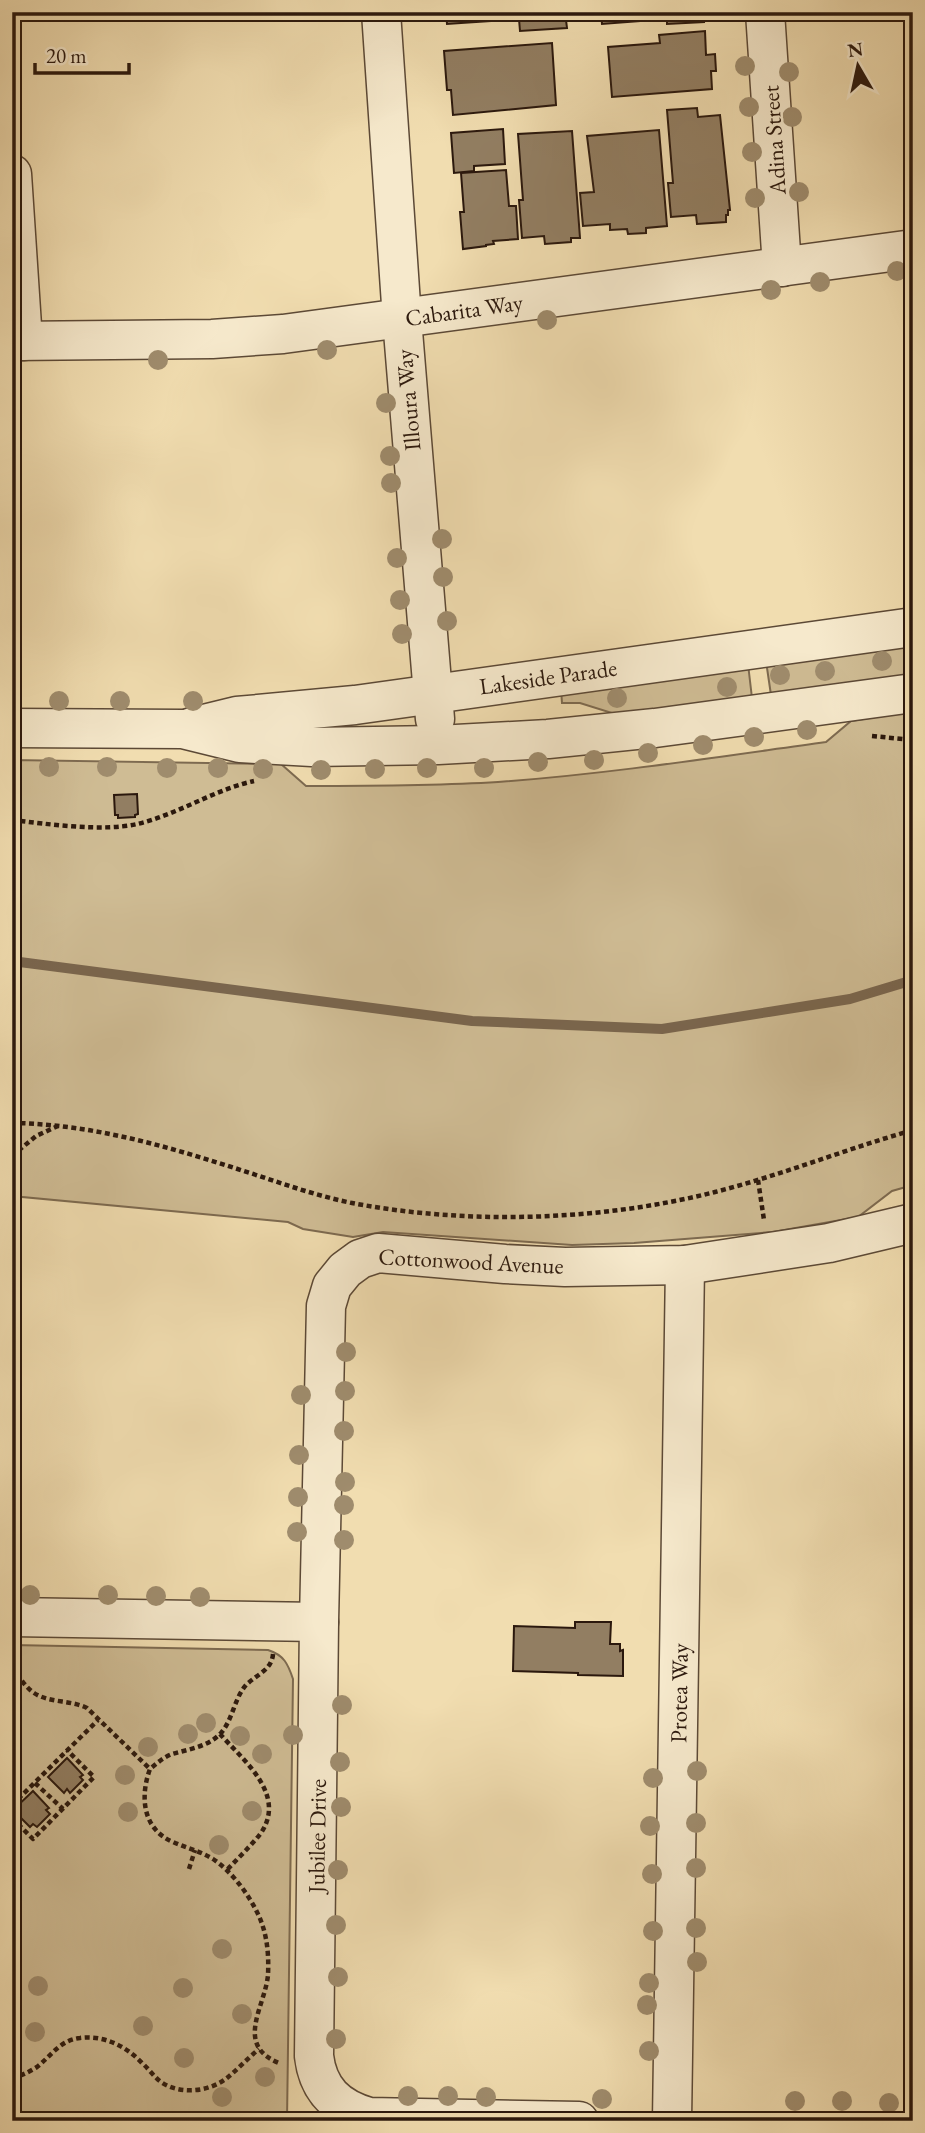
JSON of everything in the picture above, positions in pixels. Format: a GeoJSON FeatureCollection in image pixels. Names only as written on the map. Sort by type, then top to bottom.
{"type":"FeatureCollection","features":[{"type":"Feature","properties":{"kind":"street","name":"Illoura Way"},"geometry":{"type":"LineString","coordinates":[[381,12],[402,318],[438,745]]}},
{"type":"Feature","properties":{"kind":"street","name":"Adina Street"},"geometry":{"type":"LineString","coordinates":[[765,12],[782,267]]}},
{"type":"Feature","properties":{"kind":"street"},"geometry":{"type":"LineString","coordinates":[[12,174],[18,341]]}},
{"type":"Feature","properties":{"kind":"street","name":"Cabarita Way"},"geometry":{"type":"LineString","coordinates":[[18,341],[212,340],[296,332],[913,249]]}},
{"type":"Feature","properties":{"kind":"street","name":"Lakeside Parade"},"geometry":{"type":"LineString","coordinates":[[183,729],[237,716],[355,705],[913,627]]}},
{"type":"Feature","properties":{"kind":"street","name":"Lakeside Parade"},"geometry":{"type":"LineString","coordinates":[[12,728],[183,729],[240,743],[312,747],[438,745],[548,739],[655,728],[913,693]]}},
{"type":"Feature","properties":{"kind":"street","name":"Cottonwood Avenue"},"geometry":{"type":"LineString","coordinates":[[319,1622],[326,1306],[332,1286],[345,1270],[360,1259],[378,1253],[397,1253],[565,1267],[685,1265],[829,1243],[913,1223]]}},
{"type":"Feature","properties":{"kind":"street","name":"Protea Way"},"geometry":{"type":"LineString","coordinates":[[672,2121],[685,1265]]}},
{"type":"Feature","properties":{"kind":"street"},"geometry":{"type":"LineString","coordinates":[[12,1617],[319,1622]]}},
{"type":"Feature","properties":{"kind":"street","name":"Jubilee Drive"},"geometry":{"type":"LineString","coordinates":[[319,1622],[314,2056],[324,2091],[342,2107],[369,2117],[579,2121]]}},
{"type":"Feature","properties":{"kind":"path"},"geometry":{"type":"LineString","coordinates":[[12,1123],[59,1125],[120,1136],[201,1157],[350,1203],[429,1213],[498,1216],[594,1212],[679,1200],[758,1180],[913,1130]]}},
{"type":"Feature","properties":{"kind":"path"},"geometry":{"type":"LineString","coordinates":[[12,1156],[36,1136],[59,1125]]}},
{"type":"Feature","properties":{"kind":"path"},"geometry":{"type":"LineString","coordinates":[[758,1180],[766,1233]]}},
{"type":"Feature","properties":{"kind":"path"},"geometry":{"type":"LineString","coordinates":[[274,1652],[271,1665],[242,1691],[228,1723],[220,1734],[210,1742],[171,1755],[150,1769],[143,1796],[148,1818],[162,1835],[212,1858],[227,1870],[247,1896],[263,1925],[268,1976],[253,2029],[259,2049],[275,2062],[287,2066]]}},
{"type":"Feature","properties":{"kind":"path"},"geometry":{"type":"LineString","coordinates":[[12,1667],[33,1692],[87,1708],[150,1769]]}},
{"type":"Feature","properties":{"kind":"path"},"geometry":{"type":"LineString","coordinates":[[12,1805],[98,1720]]}},
{"type":"Feature","properties":{"kind":"path"},"geometry":{"type":"LineString","coordinates":[[220,1734],[263,1783],[268,1794],[265,1826],[227,1870]]}},
{"type":"Feature","properties":{"kind":"path"},"geometry":{"type":"LineString","coordinates":[[12,1818],[33,1839],[94,1777],[67,1751]]}},
{"type":"Feature","properties":{"kind":"path"},"geometry":{"type":"LineString","coordinates":[[35,1783],[63,1809]]}},
{"type":"Feature","properties":{"kind":"path"},"geometry":{"type":"LineString","coordinates":[[189,1869],[195,1850]]}},
{"type":"Feature","properties":{"kind":"path"},"geometry":{"type":"LineString","coordinates":[[12,2078],[35,2068],[70,2040],[91,2038],[107,2040],[121,2046],[162,2082],[181,2090],[194,2090],[206,2088],[226,2078],[259,2049]]}},
{"type":"Feature","properties":{"kind":"shaded area"},"geometry":{"type":"Polygon","coordinates":[[[913,641],[913,675],[771,695],[766,661],[913,641]]]}},
{"type":"Feature","properties":{"kind":"shaded area"},"geometry":{"type":"Polygon","coordinates":[[[748,664],[752,698],[615,714],[580,703],[562,703],[561,689],[748,664]]]}},
{"type":"Feature","properties":{"kind":"shaded area"},"geometry":{"type":"Polygon","coordinates":[[[913,711],[913,1185],[892,1191],[858,1217],[773,1232],[572,1245],[383,1232],[353,1237],[303,1229],[288,1222],[12,1196],[12,760],[281,764],[306,786],[474,783],[621,770],[826,742],[851,721],[913,711]]]}},
{"type":"Feature","properties":{"kind":"shaded area"},"geometry":{"type":"Polygon","coordinates":[[[12,1645],[268,1650],[282,1657],[287,1665],[293,1679],[287,2121],[12,2121],[12,1645]]]}},
{"type":"Feature","properties":{"kind":"building"},"geometry":{"type":"Polygon","coordinates":[[[446,12],[565,12],[567,28],[520,31],[519,19],[447,24],[446,12]]]}},
{"type":"Feature","properties":{"kind":"building"},"geometry":{"type":"Polygon","coordinates":[[[601,12],[703,12],[704,22],[667,24],[667,19],[602,24],[601,12]]]}},
{"type":"Feature","properties":{"kind":"building"},"geometry":{"type":"Polygon","coordinates":[[[705,31],[706,55],[715,54],[716,71],[711,71],[712,89],[612,97],[608,47],[660,43],[659,35],[705,31]]]}},
{"type":"Feature","properties":{"kind":"building"},"geometry":{"type":"Polygon","coordinates":[[[552,43],[556,105],[453,115],[451,90],[447,90],[444,51],[552,43]]]}},
{"type":"Feature","properties":{"kind":"building"},"geometry":{"type":"Polygon","coordinates":[[[697,108],[698,117],[720,115],[730,210],[726,215],[726,222],[697,224],[696,215],[671,217],[668,183],[673,183],[667,110],[697,108]]]}},
{"type":"Feature","properties":{"kind":"building"},"geometry":{"type":"Polygon","coordinates":[[[503,129],[505,164],[474,166],[474,171],[454,173],[451,133],[503,129]]]}},
{"type":"Feature","properties":{"kind":"building"},"geometry":{"type":"Polygon","coordinates":[[[659,130],[667,226],[646,228],[646,233],[628,234],[627,229],[610,230],[610,224],[583,226],[580,193],[594,192],[587,136],[659,130]]]}},
{"type":"Feature","properties":{"kind":"building"},"geometry":{"type":"Polygon","coordinates":[[[572,131],[580,238],[571,238],[571,242],[545,244],[544,236],[522,238],[519,200],[523,200],[518,134],[572,131]]]}},
{"type":"Feature","properties":{"kind":"building"},"geometry":{"type":"Polygon","coordinates":[[[506,170],[509,206],[516,206],[518,239],[493,241],[494,244],[463,249],[461,173],[506,170]]]}},
{"type":"Feature","properties":{"kind":"building"},"geometry":{"type":"Polygon","coordinates":[[[137,794],[138,814],[135,817],[118,818],[118,815],[115,815],[114,795],[137,794]]]}},
{"type":"Feature","properties":{"kind":"building"},"geometry":{"type":"Polygon","coordinates":[[[575,1622],[611,1622],[610,1644],[620,1644],[620,1651],[623,1650],[623,1676],[513,1671],[514,1626],[575,1628],[575,1622]]]}},
{"type":"Feature","properties":{"kind":"building"},"geometry":{"type":"Polygon","coordinates":[[[67,1758],[83,1775],[80,1777],[83,1780],[70,1793],[67,1789],[64,1793],[48,1777],[67,1758]]]}},
{"type":"Feature","properties":{"kind":"building"},"geometry":{"type":"Polygon","coordinates":[[[33,1791],[49,1808],[46,1810],[50,1814],[37,1827],[33,1824],[30,1827],[13,1810],[33,1791]]]}},
{"type":"Feature","properties":{"kind":"waterway"},"geometry":{"type":"LineString","coordinates":[[12,961],[472,1021],[662,1029],[850,999],[913,980]]}}]}
